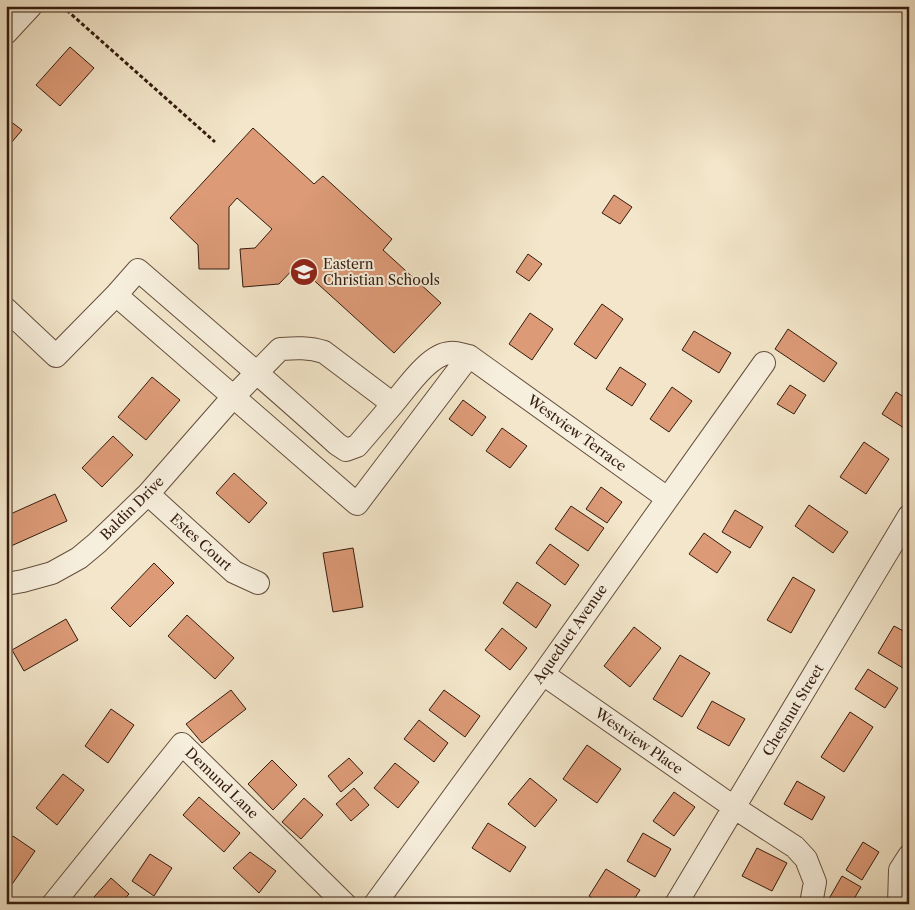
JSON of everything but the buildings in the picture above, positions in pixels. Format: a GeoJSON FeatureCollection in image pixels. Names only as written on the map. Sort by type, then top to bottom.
{"type":"FeatureCollection","features":[{"type":"Feature","properties":{"kind":"street"},"geometry":{"type":"LineString","coordinates":[[6,33],[31,6]]}},
{"type":"Feature","properties":{"kind":"street"},"geometry":{"type":"LineString","coordinates":[[6,309],[56,356],[138,270],[346,450],[357,446],[425,366],[443,354],[452,352],[478,362],[357,504],[116,295]]}},
{"type":"Feature","properties":{"kind":"street","name":"Baldin Drive"},"geometry":{"type":"LineString","coordinates":[[6,584],[52,573],[79,558],[148,494],[233,396],[280,349],[300,347],[313,348],[324,352],[393,404]]}},
{"type":"Feature","properties":{"kind":"street","name":"Westview Terrace"},"geometry":{"type":"LineString","coordinates":[[478,362],[666,498]]}},
{"type":"Feature","properties":{"kind":"street","name":"Aqueduct Avenue"},"geometry":{"type":"LineString","coordinates":[[375,904],[543,674],[666,498],[764,364]]}},
{"type":"Feature","properties":{"kind":"street","name":"Estes Court"},"geometry":{"type":"LineString","coordinates":[[148,494],[234,572],[258,582]]}},
{"type":"Feature","properties":{"kind":"street","name":"Chestnut Street"},"geometry":{"type":"LineString","coordinates":[[676,904],[909,516]]}},
{"type":"Feature","properties":{"kind":"street","name":"Westview Place"},"geometry":{"type":"LineString","coordinates":[[543,674],[795,848],[806,859],[814,882],[811,904]]}},
{"type":"Feature","properties":{"kind":"street","name":"Demund Lane"},"geometry":{"type":"LineString","coordinates":[[53,904],[182,744],[345,904]]}},
{"type":"Feature","properties":{"kind":"street"},"geometry":{"type":"LineString","coordinates":[[900,904],[900,870],[909,856]]}},
{"type":"Feature","properties":{"kind":"path"},"geometry":{"type":"LineString","coordinates":[[62,6],[216,142]]}},
{"type":"Feature","properties":{"kind":"place","name":"Eastern Christian Schools"},"geometry":{"type":"Point","coordinates":[304,272]}}]}
